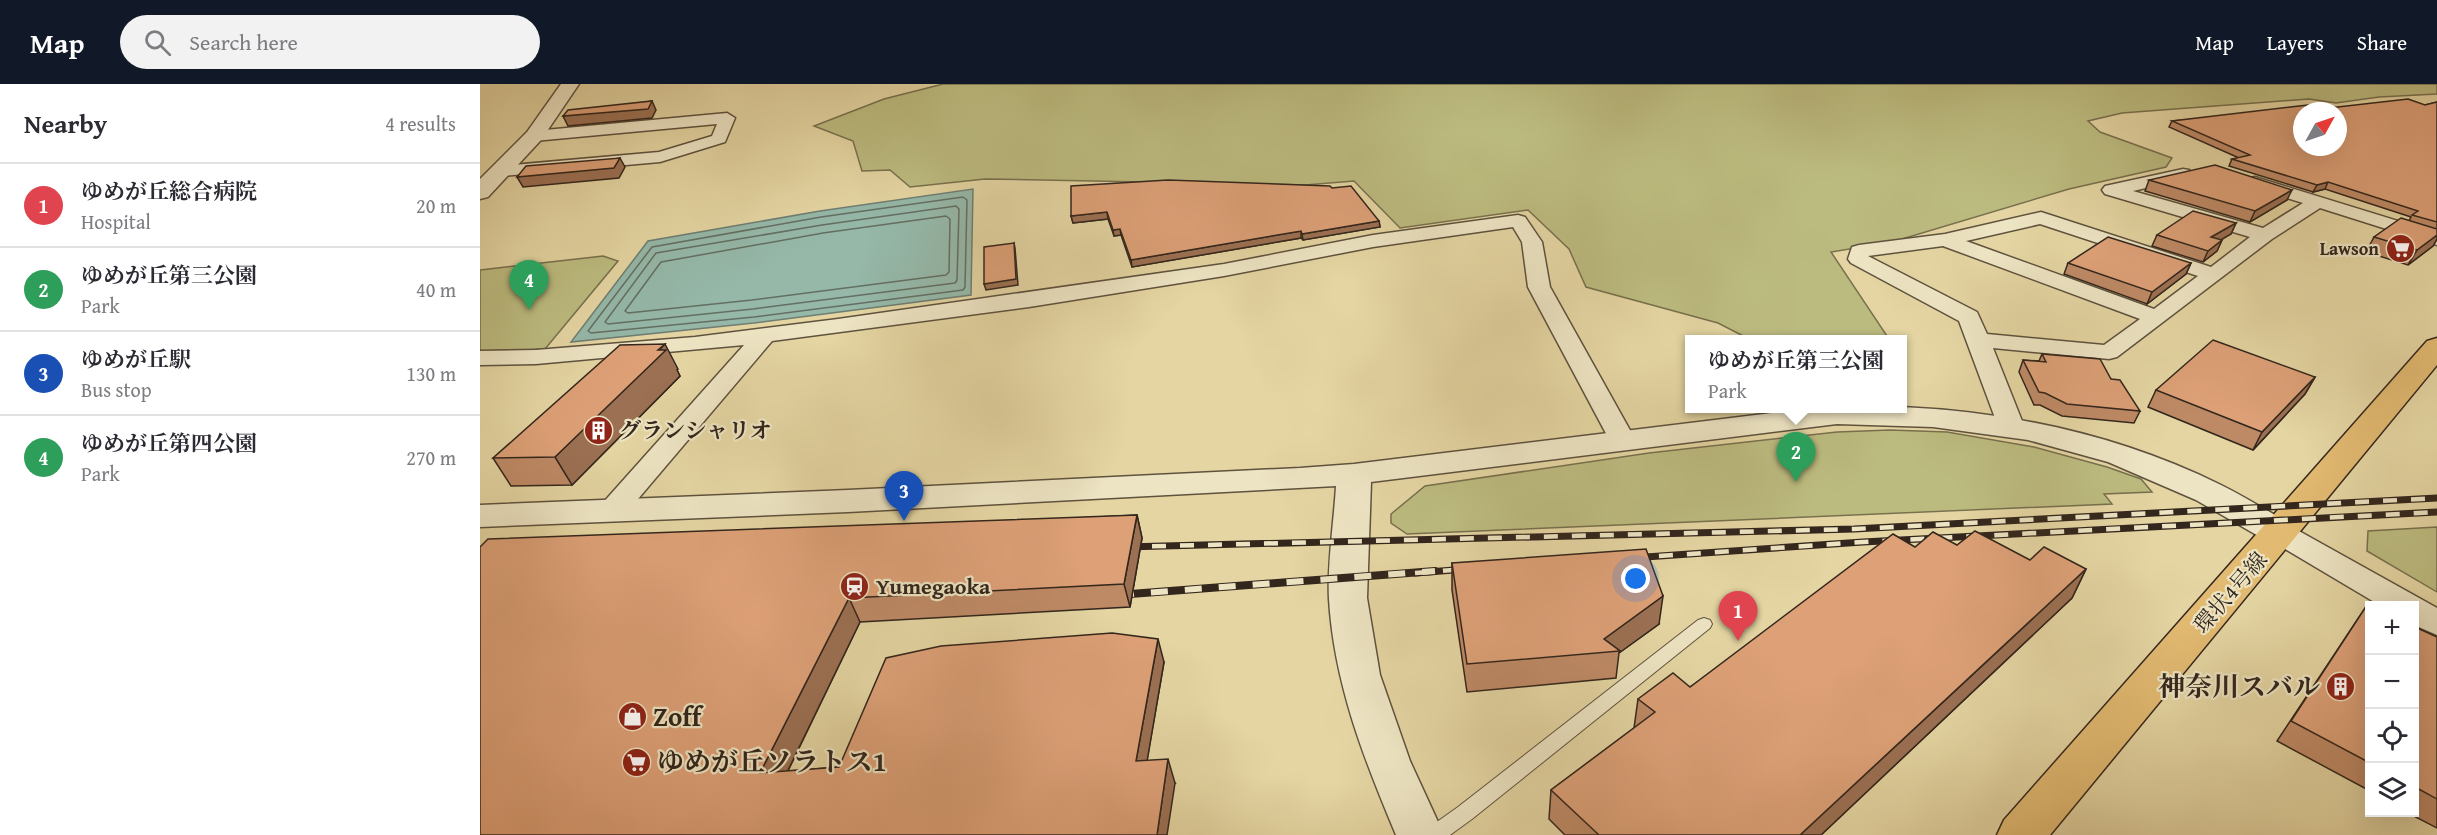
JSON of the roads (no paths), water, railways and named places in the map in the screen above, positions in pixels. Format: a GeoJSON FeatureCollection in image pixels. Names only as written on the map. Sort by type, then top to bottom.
{"type":"FeatureCollection","features":[{"type":"Feature","properties":{"kind":"main road","name":"環状4号線"},"geometry":{"type":"LineString","coordinates":[[2021,835],[2437,347]]}},
{"type":"Feature","properties":{"kind":"street"},"geometry":{"type":"LineString","coordinates":[[480,192],[534,136],[570,84]]}},
{"type":"Feature","properties":{"kind":"street"},"geometry":{"type":"LineString","coordinates":[[501,171],[660,157],[719,139],[727,118],[534,136]]}},
{"type":"Feature","properties":{"kind":"street"},"geometry":{"type":"LineString","coordinates":[[2200,171],[2111,190],[2265,235]]}},
{"type":"Feature","properties":{"kind":"street"},"geometry":{"type":"LineString","coordinates":[[2233,175],[2437,239]]}},
{"type":"Feature","properties":{"kind":"street"},"geometry":{"type":"LineString","coordinates":[[1978,340],[2109,352],[2265,235],[2318,202]]}},
{"type":"Feature","properties":{"kind":"street"},"geometry":{"type":"LineString","coordinates":[[2011,426],[1970,317],[1858,259],[1859,251],[1945,240],[2041,218],[2212,274]]}},
{"type":"Feature","properties":{"kind":"street"},"geometry":{"type":"LineString","coordinates":[[480,358],[617,351],[764,336],[1029,300],[1224,270],[1373,241],[1518,221],[1532,242],[1539,287],[1623,441]]}},
{"type":"Feature","properties":{"kind":"street"},"geometry":{"type":"LineString","coordinates":[[1945,240],[2157,318]]}},
{"type":"Feature","properties":{"kind":"street"},"geometry":{"type":"LineString","coordinates":[[611,512],[764,336]]}},
{"type":"Feature","properties":{"kind":"street"},"geometry":{"type":"LineString","coordinates":[[480,516],[611,512],[1354,474],[1837,415],[1895,414],[2011,426],[2096,447],[2144,464],[2210,493],[2398,601]]}},
{"type":"Feature","properties":{"kind":"street"},"geometry":{"type":"LineString","coordinates":[[1354,474],[1348,598],[1359,675],[1387,761],[1420,835]]}},
{"type":"Feature","properties":{"kind":"street"},"geometry":{"type":"LineString","coordinates":[[2419,612],[2437,623]]}},
{"type":"Feature","properties":{"kind":"lane"},"geometry":{"type":"LineString","coordinates":[[1434,835],[1704,624]]}},
{"type":"Feature","properties":{"kind":"water"},"geometry":{"type":"Polygon","coordinates":[[[973,189],[971,295],[754,323],[571,342],[648,241],[820,211],[973,189]]]}},
{"type":"Feature","properties":{"kind":"railway"},"geometry":{"type":"LineString","coordinates":[[1124,547],[1854,529],[2437,498]]}},
{"type":"Feature","properties":{"kind":"railway"},"geometry":{"type":"LineString","coordinates":[[1631,558],[1863,542],[2437,512]]}},
{"type":"Feature","properties":{"kind":"railway"},"geometry":{"type":"LineString","coordinates":[[1415,573],[1467,569]]}},
{"type":"Feature","properties":{"kind":"railway"},"geometry":{"type":"LineString","coordinates":[[1117,595],[1435,571]]}},
{"type":"Feature","properties":{"kind":"place","name":"Lawson"},"geometry":{"type":"Point","coordinates":[2400,249]}},
{"type":"Feature","properties":{"kind":"place","name":"ゆめが丘第四公園"},"geometry":{"type":"Point","coordinates":[529,310]}},
{"type":"Feature","properties":{"kind":"place","name":"グランシャリオ"},"geometry":{"type":"Point","coordinates":[598,430]}},
{"type":"Feature","properties":{"kind":"place","name":"ゆめが丘第三公園"},"geometry":{"type":"Point","coordinates":[1796,482]}},
{"type":"Feature","properties":{"kind":"place","name":"ゆめが丘駅"},"geometry":{"type":"Point","coordinates":[904,521]}},
{"type":"Feature","properties":{"kind":"place","name":"Yumegaoka"},"geometry":{"type":"Point","coordinates":[855,586]}},
{"type":"Feature","properties":{"kind":"place","name":"ゆめが丘総合病院"},"geometry":{"type":"Point","coordinates":[1738,641]}},
{"type":"Feature","properties":{"kind":"place","name":"神奈川スバル"},"geometry":{"type":"Point","coordinates":[2341,687]}},
{"type":"Feature","properties":{"kind":"place","name":"Zoff"},"geometry":{"type":"Point","coordinates":[632,717]}},
{"type":"Feature","properties":{"kind":"place","name":"ゆめが丘ソラトス1"},"geometry":{"type":"Point","coordinates":[636,762]}}]}
